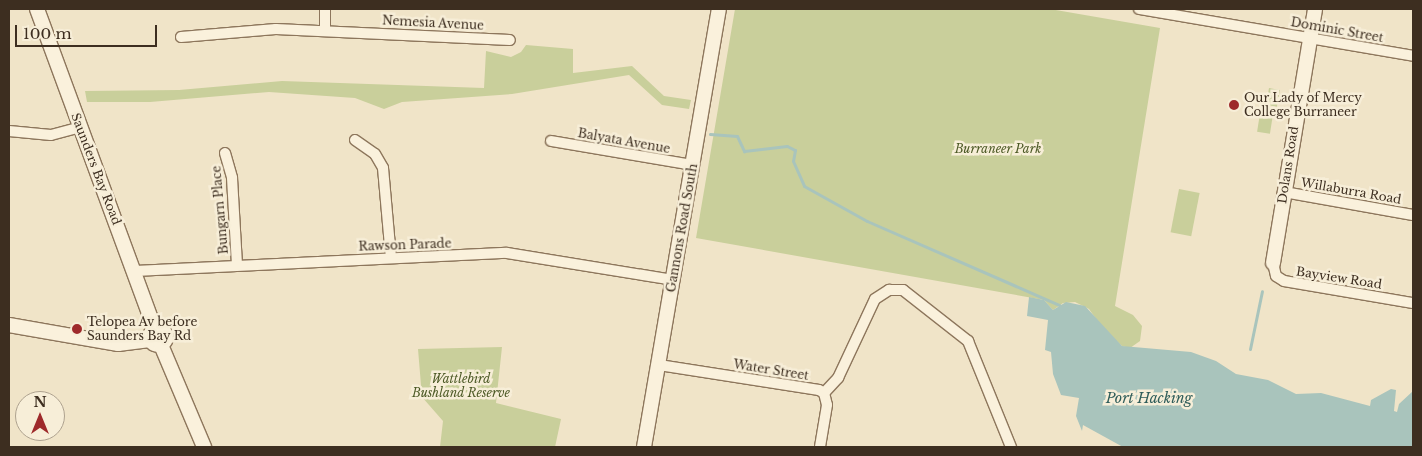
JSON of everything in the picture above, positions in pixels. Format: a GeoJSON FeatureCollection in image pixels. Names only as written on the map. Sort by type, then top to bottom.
{"type":"FeatureCollection","features":[{"type":"Feature","properties":{"kind":"street","name":"Saunders Bay Road"},"geometry":{"type":"LineString","coordinates":[[37,9],[136,272],[155,338],[204,447]]}},
{"type":"Feature","properties":{"kind":"street"},"geometry":{"type":"LineString","coordinates":[[325,9],[325,30]]}},
{"type":"Feature","properties":{"kind":"street","name":"Gannons Road South"},"geometry":{"type":"LineString","coordinates":[[644,447],[720,9]]}},
{"type":"Feature","properties":{"kind":"street","name":"Dominic Street"},"geometry":{"type":"LineString","coordinates":[[1139,9],[1413,56]]}},
{"type":"Feature","properties":{"kind":"street","name":"Dolans Road"},"geometry":{"type":"LineString","coordinates":[[1273,263],[1314,9]]}},
{"type":"Feature","properties":{"kind":"street","name":"Nemesia Avenue"},"geometry":{"type":"LineString","coordinates":[[181,37],[276,29],[510,40]]}},
{"type":"Feature","properties":{"kind":"street"},"geometry":{"type":"LineString","coordinates":[[9,131],[52,135],[80,127]]}},
{"type":"Feature","properties":{"kind":"street"},"geometry":{"type":"LineString","coordinates":[[355,140],[375,154],[383,168],[391,258]]}},
{"type":"Feature","properties":{"kind":"street","name":"Balyata Avenue"},"geometry":{"type":"LineString","coordinates":[[551,141],[693,165]]}},
{"type":"Feature","properties":{"kind":"street","name":"Bungarn Place"},"geometry":{"type":"LineString","coordinates":[[226,153],[232,178],[237,265]]}},
{"type":"Feature","properties":{"kind":"street","name":"Willaburra Road"},"geometry":{"type":"LineString","coordinates":[[1284,192],[1413,215]]}},
{"type":"Feature","properties":{"kind":"street","name":"Rawson Parade"},"geometry":{"type":"LineString","coordinates":[[136,272],[391,258],[532,255],[674,280]]}},
{"type":"Feature","properties":{"kind":"street","name":"Bayview Road"},"geometry":{"type":"LineString","coordinates":[[1273,263],[1276,276],[1284,281],[1413,303]]}},
{"type":"Feature","properties":{"kind":"street"},"geometry":{"type":"LineString","coordinates":[[820,447],[827,405],[824,393],[838,378],[875,299],[889,290],[903,290],[968,342],[1011,447]]}},
{"type":"Feature","properties":{"kind":"street"},"geometry":{"type":"LineString","coordinates":[[9,325],[118,344],[155,338]]}},
{"type":"Feature","properties":{"kind":"street","name":"Water Street"},"geometry":{"type":"LineString","coordinates":[[658,365],[824,393]]}},
{"type":"Feature","properties":{"kind":"green space","name":"Burraneer Park"},"geometry":{"type":"Polygon","coordinates":[[[735,9],[1050,9],[1160,28],[1115,306],[1133,315],[1142,326],[1140,341],[1130,348],[1122,346],[1104,330],[1089,309],[1075,302],[1063,303],[1053,310],[1044,300],[696,238],[735,9]]]}},
{"type":"Feature","properties":{"kind":"green space"},"geometry":{"type":"Polygon","coordinates":[[[526,45],[573,49],[573,73],[632,66],[664,96],[691,100],[689,109],[662,105],[629,75],[512,94],[402,102],[384,109],[355,98],[269,92],[150,102],[87,102],[85,91],[179,90],[282,81],[484,88],[486,51],[511,57],[521,52],[526,45]]]}},
{"type":"Feature","properties":{"kind":"green space"},"geometry":{"type":"Polygon","coordinates":[[[1269,88],[1280,90],[1277,107],[1266,105],[1269,88]]]}},
{"type":"Feature","properties":{"kind":"green space"},"geometry":{"type":"Polygon","coordinates":[[[1261,107],[1274,109],[1270,134],[1257,132],[1261,107]]]}},
{"type":"Feature","properties":{"kind":"green space"},"geometry":{"type":"Polygon","coordinates":[[[1179,189],[1200,193],[1191,236],[1171,232],[1179,189]]]}},
{"type":"Feature","properties":{"kind":"green space","name":"Wattlebird Bushland Reserve"},"geometry":{"type":"Polygon","coordinates":[[[502,347],[496,403],[561,419],[555,447],[440,447],[443,421],[422,397],[418,349],[502,347]]]}},
{"type":"Feature","properties":{"kind":"water","name":"Port Hacking"},"geometry":{"type":"Polygon","coordinates":[[[1029,297],[1044,300],[1053,310],[1066,302],[1085,306],[1122,346],[1191,352],[1216,361],[1236,374],[1268,380],[1296,394],[1321,393],[1370,406],[1371,400],[1391,389],[1396,390],[1394,411],[1397,412],[1399,404],[1413,391],[1413,447],[1123,447],[1083,425],[1082,431],[1076,416],[1079,398],[1061,395],[1053,374],[1051,352],[1045,350],[1048,320],[1027,316],[1029,297]]]}},
{"type":"Feature","properties":{"kind":"waterway"},"geometry":{"type":"LineString","coordinates":[[710,134],[737,136],[744,151],[787,146],[795,150],[793,161],[804,186],[867,221],[1059,305]]}},
{"type":"Feature","properties":{"kind":"waterway"},"geometry":{"type":"LineString","coordinates":[[1250,349],[1262,291]]}},
{"type":"Feature","properties":{"kind":"place","name":"Our Lady of Mercy College Burraneer"},"geometry":{"type":"Point","coordinates":[1234,105]}},
{"type":"Feature","properties":{"kind":"place","name":"Telopea Av before Saunders Bay Rd"},"geometry":{"type":"Point","coordinates":[77,329]}}]}
